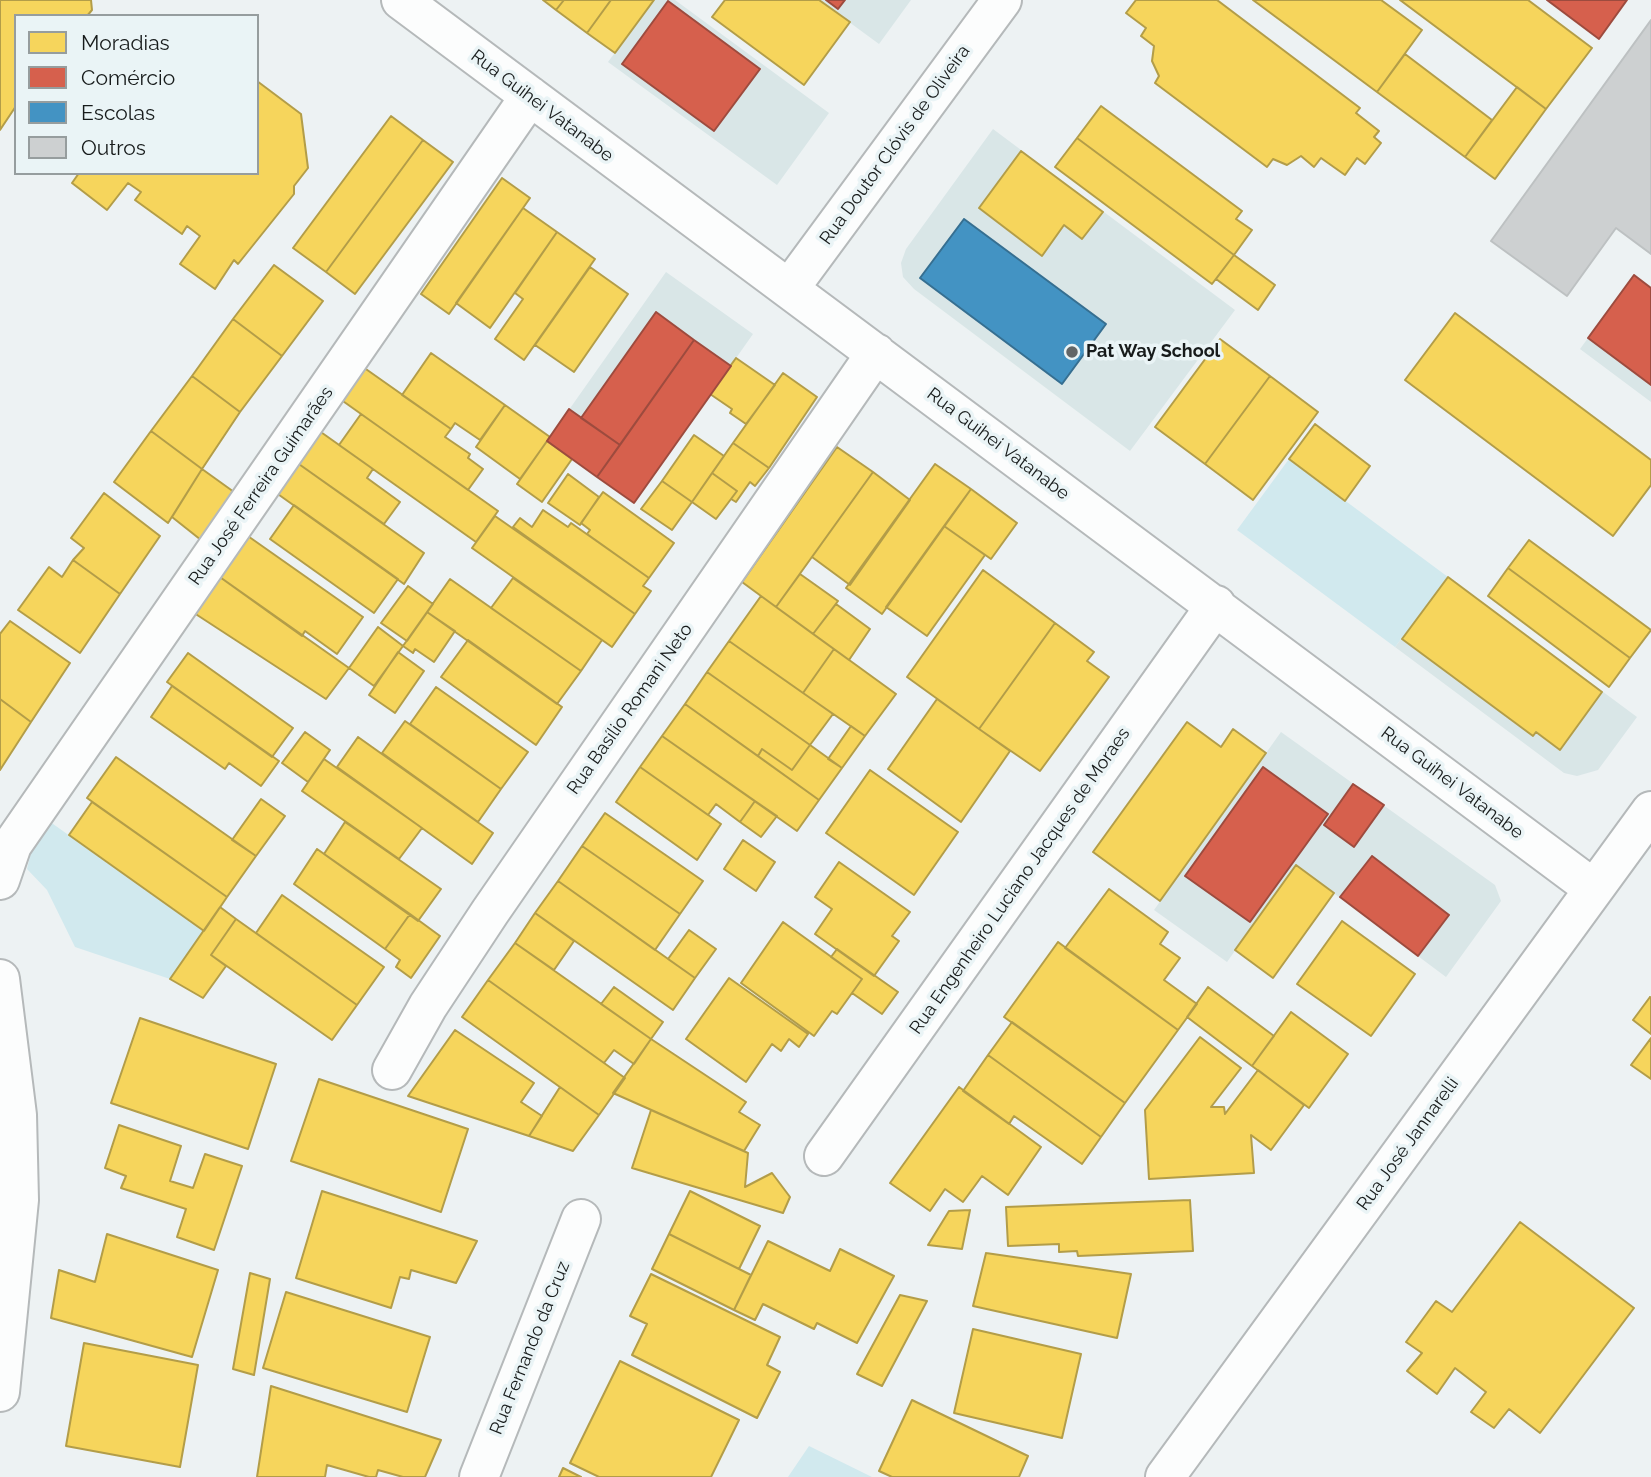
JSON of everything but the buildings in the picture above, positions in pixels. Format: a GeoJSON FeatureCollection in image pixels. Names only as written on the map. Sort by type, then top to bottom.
{"type":"FeatureCollection","features":[{"type":"Feature","properties":{"kind":"street","name":"Rua Guihei Vatanabe"},"geometry":{"type":"LineString","coordinates":[[401,0],[1594,889]]}},
{"type":"Feature","properties":{"kind":"street","name":"Rua Doutor Clóvis de Oliveira"},"geometry":{"type":"LineString","coordinates":[[789,289],[1002,0]]}},
{"type":"Feature","properties":{"kind":"street","name":"Rua José Ferreira Guimarães"},"geometry":{"type":"LineString","coordinates":[[0,880],[12,845],[530,96]]}},
{"type":"Feature","properties":{"kind":"street","name":"Rua Basílio Romani Neto"},"geometry":{"type":"LineString","coordinates":[[392,1070],[428,1006],[490,912],[876,353]]}},
{"type":"Feature","properties":{"kind":"street","name":"Rua Engenheiro Luciano Jacques de Moraes"},"geometry":{"type":"LineString","coordinates":[[824,1156],[1216,605]]}},
{"type":"Feature","properties":{"kind":"street","name":"Rua José Jannarelli"},"geometry":{"type":"LineString","coordinates":[[1166,1477],[1651,811]]}},
{"type":"Feature","properties":{"kind":"street"},"geometry":{"type":"LineString","coordinates":[[0,979],[17,1115],[19,1200],[0,1392]]}},
{"type":"Feature","properties":{"kind":"street","name":"Rua Fernando da Cruz"},"geometry":{"type":"LineString","coordinates":[[480,1477],[581,1219]]}},
{"type":"Feature","properties":{"kind":"shaded area"},"geometry":{"type":"Polygon","coordinates":[[[654,0],[675,0],[829,113],[777,185],[608,62],[654,0]]]}},
{"type":"Feature","properties":{"kind":"shaded area"},"geometry":{"type":"Polygon","coordinates":[[[819,0],[911,0],[879,44],[819,0]]]}},
{"type":"Feature","properties":{"kind":"shaded area"},"geometry":{"type":"Polygon","coordinates":[[[993,129],[1235,310],[1130,451],[914,289],[903,277],[901,263],[906,249],[993,129]]]}},
{"type":"Feature","properties":{"kind":"shaded area"},"geometry":{"type":"Polygon","coordinates":[[[666,272],[753,334],[634,503],[547,441],[666,272]]]}},
{"type":"Feature","properties":{"kind":"shaded area"},"geometry":{"type":"Polygon","coordinates":[[[1634,275],[1651,288],[1651,402],[1580,349],[1634,275]]]}},
{"type":"Feature","properties":{"kind":"shaded area"},"geometry":{"type":"Polygon","coordinates":[[[1289,459],[1448,577],[1395,647],[1237,530],[1289,459]]]}},
{"type":"Feature","properties":{"kind":"shaded area"},"geometry":{"type":"Polygon","coordinates":[[[1448,577],[1637,717],[1598,770],[1577,776],[1564,773],[1395,647],[1448,577]]]}},
{"type":"Feature","properties":{"kind":"shaded area"},"geometry":{"type":"Polygon","coordinates":[[[1281,732],[1495,885],[1501,901],[1446,977],[1296,865],[1227,962],[1154,910],[1281,732]]]}},
{"type":"Feature","properties":{"kind":"shaded area"},"geometry":{"type":"Polygon","coordinates":[[[46,819],[204,931],[170,979],[75,947],[47,890],[27,869],[31,852],[46,819]]]}},
{"type":"Feature","properties":{"kind":"shaded area"},"geometry":{"type":"Polygon","coordinates":[[[809,1446],[872,1477],[788,1477],[809,1446]]]}},
{"type":"Feature","properties":{"kind":"place","name":"Pat Way School"},"geometry":{"type":"Point","coordinates":[1072,352]}}]}
